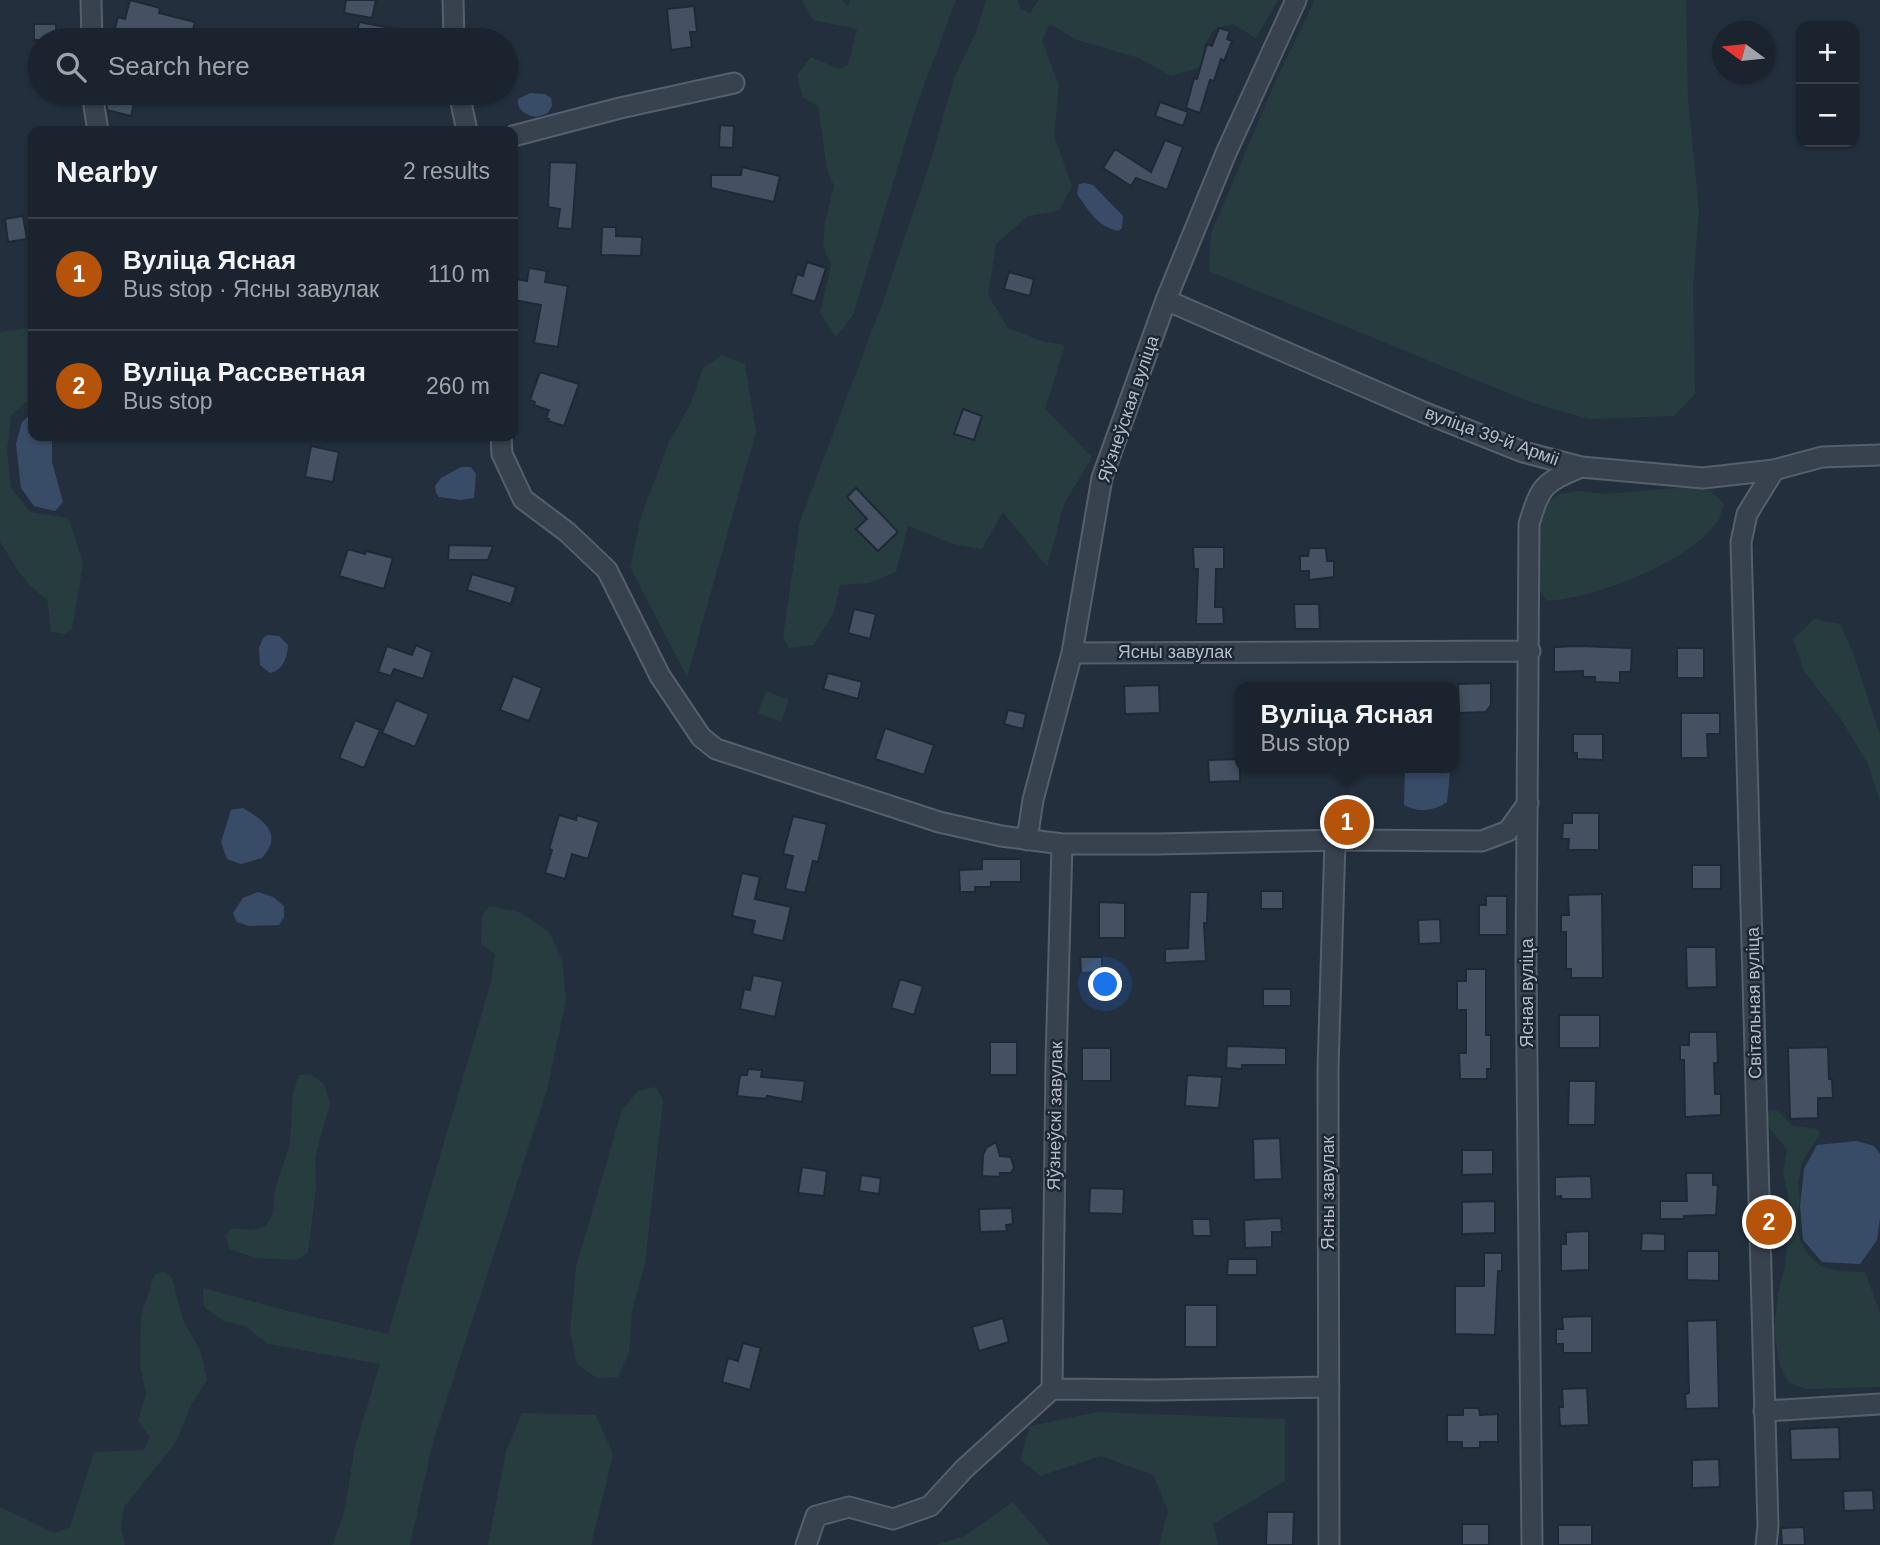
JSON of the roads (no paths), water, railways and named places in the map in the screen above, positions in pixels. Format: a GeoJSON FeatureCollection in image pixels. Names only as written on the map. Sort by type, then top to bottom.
{"type":"FeatureCollection","features":[{"type":"Feature","properties":{"kind":"street"},"geometry":{"type":"LineString","coordinates":[[91,0],[92,28]]}},
{"type":"Feature","properties":{"kind":"street"},"geometry":{"type":"LineString","coordinates":[[453,0],[454,28]]}},
{"type":"Feature","properties":{"kind":"street","name":"Яўзнеўская вуліца"},"geometry":{"type":"LineString","coordinates":[[1027,840],[1034,800],[1072,653],[1102,478],[1166,300],[1226,153],[1296,0]]}},
{"type":"Feature","properties":{"kind":"street"},"geometry":{"type":"LineString","coordinates":[[518,135],[620,108],[734,83]]}},
{"type":"Feature","properties":{"kind":"street"},"geometry":{"type":"LineString","coordinates":[[94,105],[97,126]]}},
{"type":"Feature","properties":{"kind":"street"},"geometry":{"type":"LineString","coordinates":[[462,105],[466,126]]}},
{"type":"Feature","properties":{"kind":"street","name":"вуліца 39-й Арміі"},"geometry":{"type":"LineString","coordinates":[[1166,300],[1423,412],[1523,452],[1581,467],[1703,478],[1774,470],[1822,457],[1880,456]]}},
{"type":"Feature","properties":{"kind":"street"},"geometry":{"type":"LineString","coordinates":[[501,441],[502,454],[523,499],[567,532],[607,570],[660,676],[701,737],[716,749],[939,822],[1027,840],[1062,844],[1482,841],[1508,831],[1528,803]]}},
{"type":"Feature","properties":{"kind":"street","name":"Ясная вуліца"},"geometry":{"type":"LineString","coordinates":[[1532,1545],[1526,967],[1529,524],[1536,500],[1549,481],[1581,467]]}},
{"type":"Feature","properties":{"kind":"street","name":"Світальная вуліца"},"geometry":{"type":"LineString","coordinates":[[1766,1545],[1768,1526],[1741,542],[1747,514],[1774,470]]}},
{"type":"Feature","properties":{"kind":"street","name":"Ясны завулак"},"geometry":{"type":"LineString","coordinates":[[1072,653],[1530,651]]}},
{"type":"Feature","properties":{"kind":"street","name":"Ясны завулак"},"geometry":{"type":"LineString","coordinates":[[1329,1545],[1328,1069],[1335,841]]}},
{"type":"Feature","properties":{"kind":"street","name":"Яўзнеўскі завулак"},"geometry":{"type":"LineString","coordinates":[[1052,1389],[1062,844]]}},
{"type":"Feature","properties":{"kind":"street"},"geometry":{"type":"LineString","coordinates":[[806,1545],[816,1516],[849,1507],[893,1519],[930,1506],[964,1469],[1052,1389],[1329,1387]]}},
{"type":"Feature","properties":{"kind":"street"},"geometry":{"type":"LineString","coordinates":[[1764,1411],[1880,1404]]}},
{"type":"Feature","properties":{"kind":"water"},"geometry":{"type":"Polygon","coordinates":[[[530,93],[545,94],[551,98],[552,106],[548,113],[536,117],[520,109],[518,99],[530,93]]]}},
{"type":"Feature","properties":{"kind":"water"},"geometry":{"type":"Polygon","coordinates":[[[1079,184],[1093,185],[1123,216],[1122,228],[1118,231],[1104,226],[1090,212],[1077,194],[1079,184]]]}},
{"type":"Feature","properties":{"kind":"water"},"geometry":{"type":"Polygon","coordinates":[[[28,417],[28,441],[52,441],[52,462],[63,502],[55,511],[34,506],[21,488],[16,444],[22,422],[28,417]]]}},
{"type":"Feature","properties":{"kind":"water"},"geometry":{"type":"Polygon","coordinates":[[[461,467],[471,467],[476,474],[474,498],[461,500],[439,497],[435,486],[441,478],[461,467]]]}},
{"type":"Feature","properties":{"kind":"water"},"geometry":{"type":"Polygon","coordinates":[[[268,635],[279,636],[288,645],[282,666],[270,673],[260,665],[259,648],[263,638],[268,635]]]}},
{"type":"Feature","properties":{"kind":"water"},"geometry":{"type":"Polygon","coordinates":[[[1405,773],[1450,773],[1447,802],[1426,810],[1404,805],[1405,773]]]}},
{"type":"Feature","properties":{"kind":"water"},"geometry":{"type":"Polygon","coordinates":[[[243,808],[267,826],[271,843],[262,858],[241,864],[227,859],[221,842],[231,810],[243,808]]]}},
{"type":"Feature","properties":{"kind":"water"},"geometry":{"type":"Polygon","coordinates":[[[258,892],[273,897],[284,906],[284,917],[279,925],[249,926],[237,922],[233,913],[243,898],[258,892]]]}},
{"type":"Feature","properties":{"kind":"water"},"geometry":{"type":"Polygon","coordinates":[[[1857,1141],[1874,1146],[1880,1154],[1880,1218],[1877,1240],[1860,1264],[1822,1262],[1803,1240],[1800,1206],[1804,1169],[1817,1145],[1857,1141]]]}},
{"type":"Feature","properties":{"kind":"place","name":"Вуліца Ясная"},"geometry":{"type":"Point","coordinates":[1347,822]}},
{"type":"Feature","properties":{"kind":"place","name":"Вуліца Рассветная"},"geometry":{"type":"Point","coordinates":[1769,1222]}}]}
